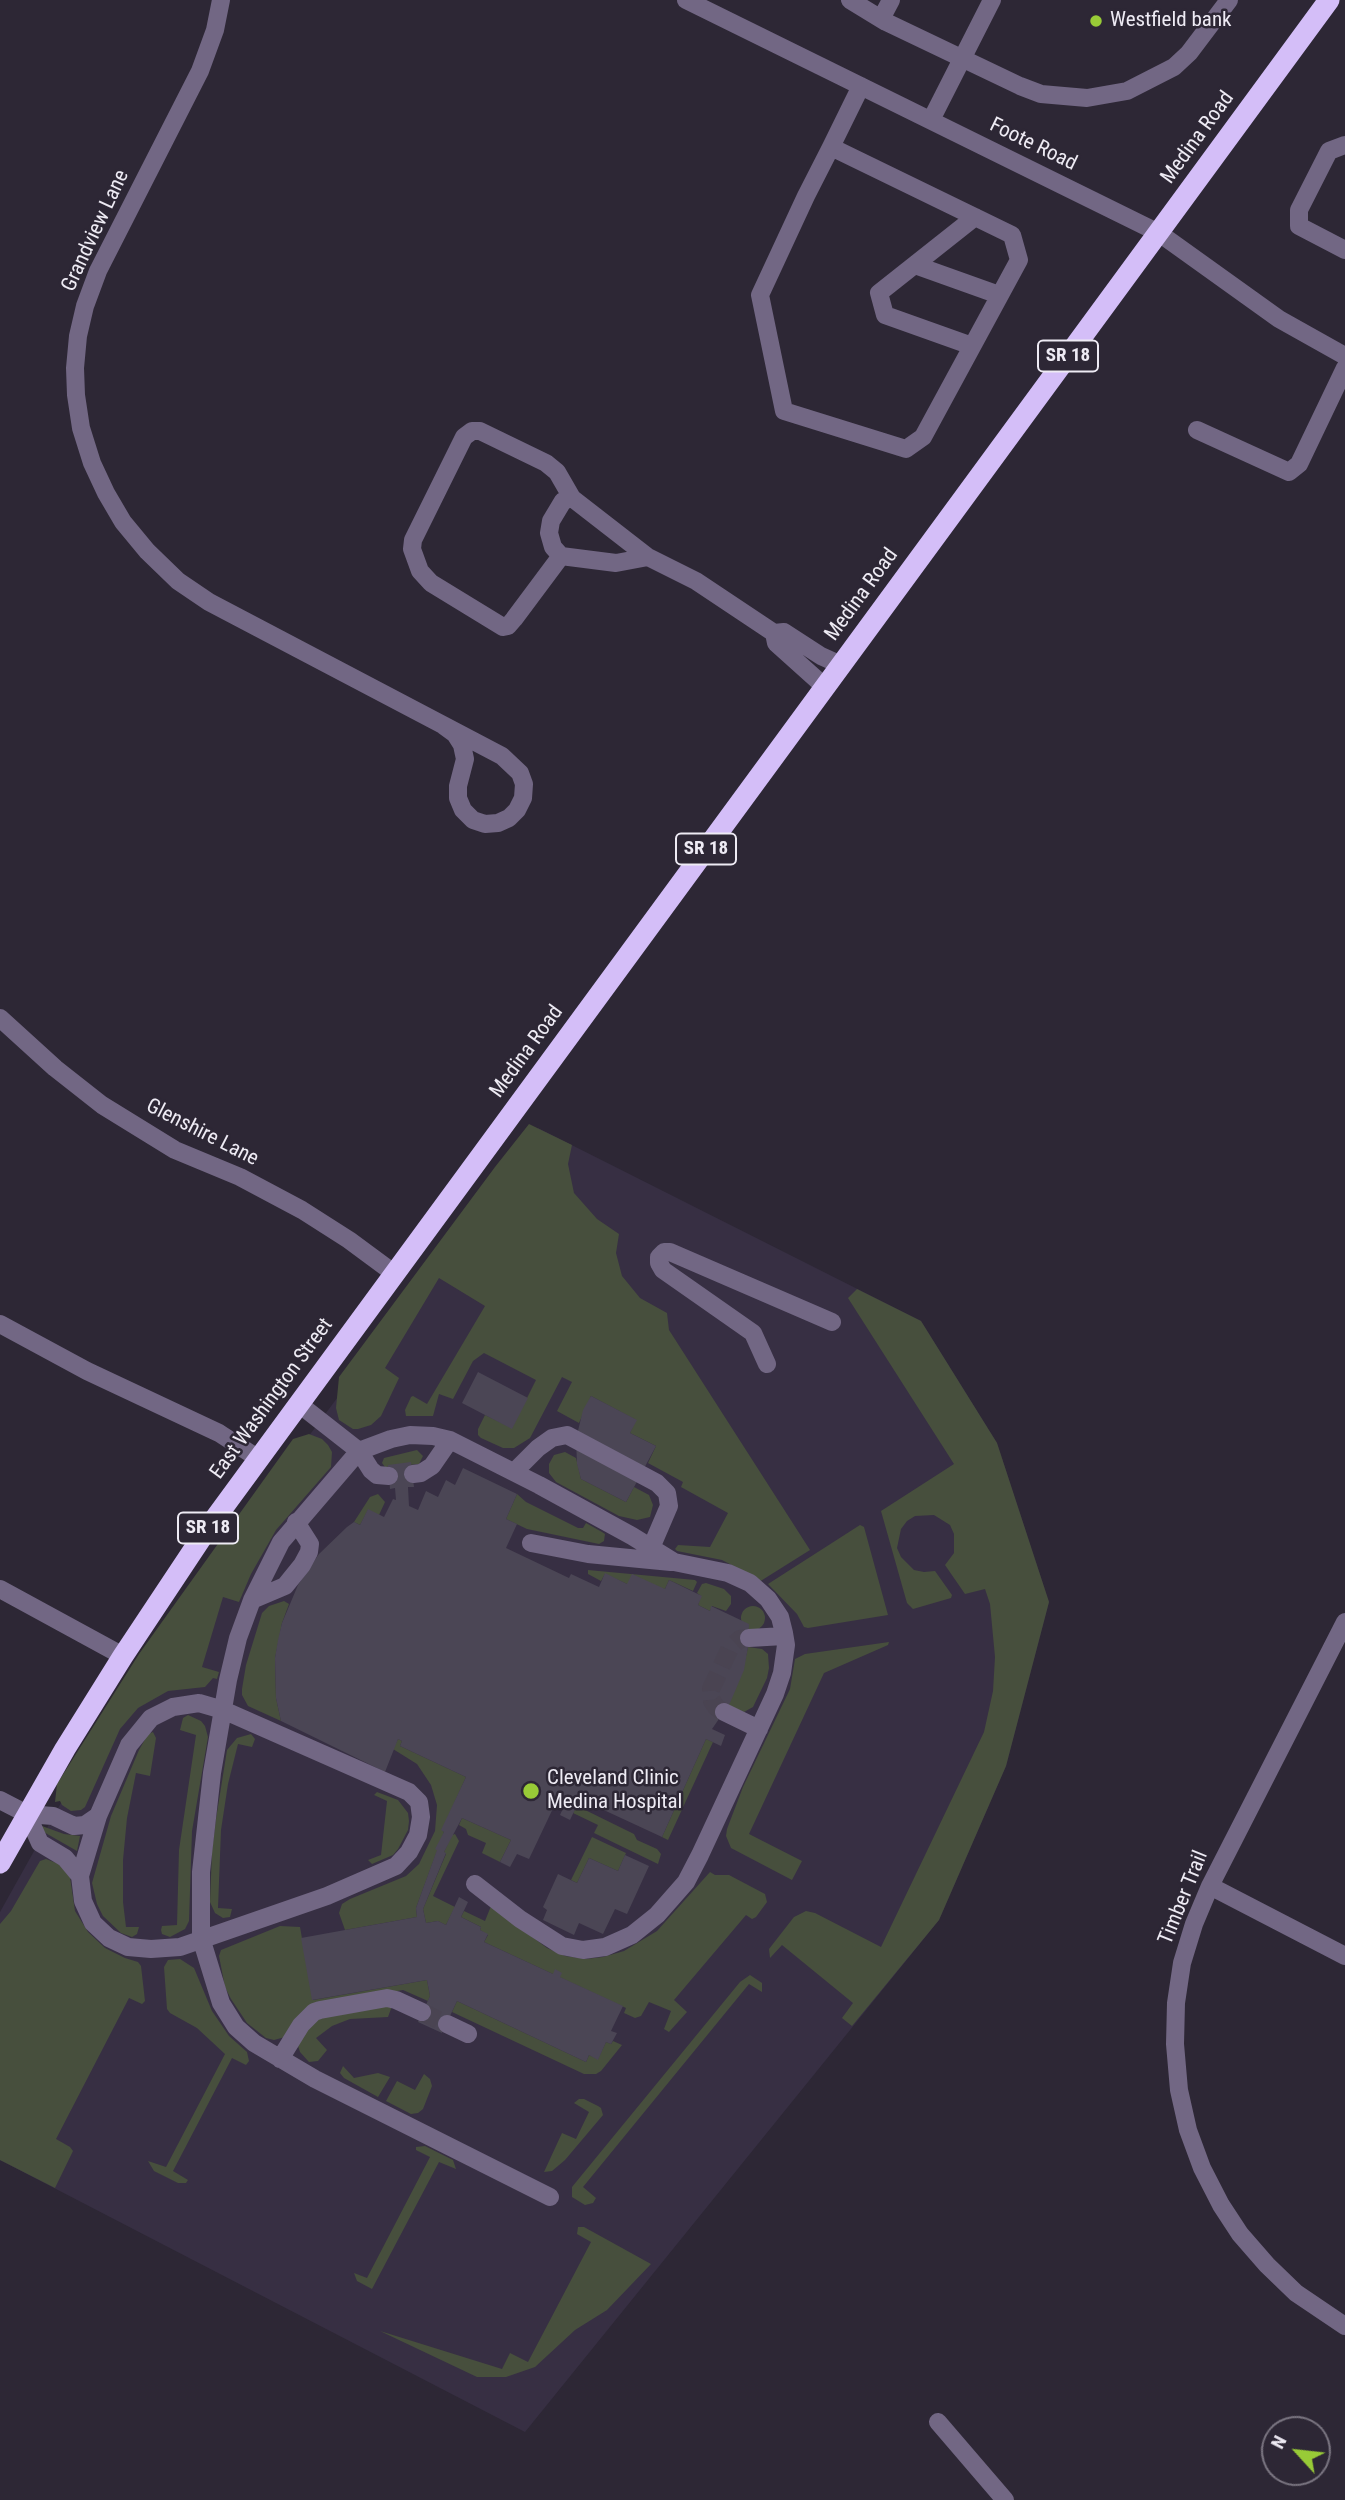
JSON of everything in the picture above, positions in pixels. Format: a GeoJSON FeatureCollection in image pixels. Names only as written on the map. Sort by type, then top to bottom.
{"type":"FeatureCollection","features":[{"type":"Feature","properties":{"kind":"highway","name":"Medina Road"},"geometry":{"type":"LineString","coordinates":[[435,1218],[1329,0]]}},
{"type":"Feature","properties":{"kind":"highway","name":"East Washington Street"},"geometry":{"type":"LineString","coordinates":[[0,1863],[123,1656],[208,1528],[435,1218]]}},
{"type":"Feature","properties":{"kind":"street","name":"Grandview Lane"},"geometry":{"type":"LineString","coordinates":[[221,0],[215,30],[200,71],[98,271],[85,306],[78,336],[75,368],[75,396],[81,428],[101,483],[123,522],[147,551],[178,581],[209,602],[502,756],[520,773],[524,784],[523,798],[509,818],[498,823],[485,824],[473,820],[463,810],[458,798],[458,786],[465,759],[462,745],[455,734],[444,726]]}},
{"type":"Feature","properties":{"kind":"street","name":"Foote Road"},"geometry":{"type":"LineString","coordinates":[[686,0],[1159,233],[1279,319],[1345,356]]}},
{"type":"Feature","properties":{"kind":"street"},"geometry":{"type":"LineString","coordinates":[[850,0],[881,19],[962,60],[1041,94],[1087,98],[1127,91],[1174,67],[1194,46],[1229,0]]}},
{"type":"Feature","properties":{"kind":"street"},"geometry":{"type":"LineString","coordinates":[[881,19],[891,0]]}},
{"type":"Feature","properties":{"kind":"street"},"geometry":{"type":"LineString","coordinates":[[931,120],[992,0]]}},
{"type":"Feature","properties":{"kind":"street"},"geometry":{"type":"LineString","coordinates":[[831,147],[1012,235],[1018,260],[923,437],[906,449],[784,411],[760,295],[831,147],[862,86]]}},
{"type":"Feature","properties":{"kind":"street"},"geometry":{"type":"LineString","coordinates":[[1345,145],[1329,151],[1298,210],[1298,218],[1299,226],[1345,250]]}},
{"type":"Feature","properties":{"kind":"street"},"geometry":{"type":"LineString","coordinates":[[972,346],[884,315],[878,293],[975,217]]}},
{"type":"Feature","properties":{"kind":"street"},"geometry":{"type":"LineString","coordinates":[[915,264],[999,295]]}},
{"type":"Feature","properties":{"kind":"street"},"geometry":{"type":"LineString","coordinates":[[1196,430],[1289,472],[1299,464],[1345,368]]}},
{"type":"Feature","properties":{"kind":"street"},"geometry":{"type":"LineString","coordinates":[[561,556],[514,620],[503,627],[431,583],[420,571],[412,549],[413,540],[464,437],[472,431],[480,431],[546,463],[557,472],[572,498],[648,557],[696,581],[774,633],[784,632],[841,666]]}},
{"type":"Feature","properties":{"kind":"street"},"geometry":{"type":"LineString","coordinates":[[572,498],[563,501],[551,520],[549,533],[553,547],[561,556],[616,563],[648,557]]}},
{"type":"Feature","properties":{"kind":"street"},"geometry":{"type":"LineString","coordinates":[[774,633],[776,643],[825,687]]}},
{"type":"Feature","properties":{"kind":"street","name":"Glenshire Lane"},"geometry":{"type":"LineString","coordinates":[[0,1018],[55,1068],[102,1105],[153,1138],[240,1177],[302,1210],[395,1273]]}},
{"type":"Feature","properties":{"kind":"street"},"geometry":{"type":"LineString","coordinates":[[768,1364],[753,1333],[663,1270],[659,1263],[664,1252],[670,1252],[832,1322]]}},
{"type":"Feature","properties":{"kind":"street"},"geometry":{"type":"LineString","coordinates":[[0,1324],[87,1371],[219,1433],[259,1459]]}},
{"type":"Feature","properties":{"kind":"street"},"geometry":{"type":"LineString","coordinates":[[299,1404],[359,1451],[371,1470],[384,1477],[389,1476]]}},
{"type":"Feature","properties":{"kind":"street"},"geometry":{"type":"LineString","coordinates":[[550,2197],[316,2079],[254,2043],[236,2026],[214,1985],[201,1938],[201,1872],[205,1817],[223,1710],[238,1638],[271,1560],[296,1522],[359,1451],[391,1439],[410,1435],[450,1440],[514,1472],[674,1562]]}},
{"type":"Feature","properties":{"kind":"street"},"geometry":{"type":"LineString","coordinates":[[514,1472],[552,1438],[567,1435],[657,1483],[667,1493],[669,1506],[651,1548]]}},
{"type":"Feature","properties":{"kind":"street"},"geometry":{"type":"LineString","coordinates":[[413,1474],[421,1473],[432,1466],[450,1440]]}},
{"type":"Feature","properties":{"kind":"street"},"geometry":{"type":"LineString","coordinates":[[252,1600],[285,1586],[306,1558],[310,1544],[296,1522]]}},
{"type":"Feature","properties":{"kind":"street"},"geometry":{"type":"LineString","coordinates":[[475,1884],[520,1919],[562,1946],[583,1950],[605,1947],[632,1935],[657,1915],[686,1882],[775,1694],[782,1673],[786,1645],[780,1617],[768,1599],[750,1583],[728,1573],[674,1562],[588,1554],[531,1543]]}},
{"type":"Feature","properties":{"kind":"street"},"geometry":{"type":"LineString","coordinates":[[0,1589],[123,1656]]}},
{"type":"Feature","properties":{"kind":"street","name":"Timber Trail"},"geometry":{"type":"LineString","coordinates":[[1345,1622],[1210,1886],[1194,1924],[1176,2003],[1175,2044],[1178,2079],[1188,2130],[1202,2168],[1221,2205],[1240,2234],[1267,2265],[1296,2293],[1345,2326]]}},
{"type":"Feature","properties":{"kind":"street"},"geometry":{"type":"LineString","coordinates":[[749,1638],[784,1636]]}},
{"type":"Feature","properties":{"kind":"street"},"geometry":{"type":"LineString","coordinates":[[184,1703],[199,1703],[223,1710],[409,1792],[419,1802],[421,1817],[418,1835],[397,1866],[300,1906],[180,1947],[128,1947],[109,1938],[93,1923],[83,1901],[80,1876],[98,1816],[129,1745],[152,1718],[184,1703]]}},
{"type":"Feature","properties":{"kind":"street"},"geometry":{"type":"LineString","coordinates":[[724,1712],[758,1729]]}},
{"type":"Feature","properties":{"kind":"street"},"geometry":{"type":"LineString","coordinates":[[0,1800],[27,1814],[53,1816],[74,1826],[85,1825],[98,1816]]}},
{"type":"Feature","properties":{"kind":"street"},"geometry":{"type":"LineString","coordinates":[[27,1814],[40,1843],[65,1858],[80,1876]]}},
{"type":"Feature","properties":{"kind":"street"},"geometry":{"type":"LineString","coordinates":[[1210,1886],[1345,1956]]}},
{"type":"Feature","properties":{"kind":"street"},"geometry":{"type":"LineString","coordinates":[[280,2059],[301,2025],[314,2012],[320,2010],[387,1998],[422,2012]]}},
{"type":"Feature","properties":{"kind":"street"},"geometry":{"type":"LineString","coordinates":[[447,2024],[468,2034]]}},
{"type":"Feature","properties":{"kind":"street"},"geometry":{"type":"LineString","coordinates":[[938,2422],[1005,2500]]}},
{"type":"Feature","properties":{"kind":"shaded area","name":"Cleveland Clinic Medina Hospital"},"geometry":{"type":"Polygon","coordinates":[[[538,1128],[921,1321],[997,1443],[1049,1602],[1006,1766],[939,1920],[525,2432],[0,2160],[0,1912],[95,1742],[288,1464],[538,1128]]]}},
{"type":"Feature","properties":{"kind":"green space"},"geometry":{"type":"Polygon","coordinates":[[[529,1124],[572,1145],[568,1164],[574,1193],[597,1219],[619,1234],[616,1253],[622,1276],[640,1298],[667,1313],[669,1330],[810,1550],[759,1582],[722,1560],[675,1549],[678,1545],[710,1547],[728,1513],[681,1487],[683,1482],[648,1463],[656,1446],[630,1433],[636,1420],[591,1396],[579,1423],[557,1411],[572,1382],[562,1377],[530,1438],[514,1448],[503,1448],[481,1438],[478,1429],[485,1415],[512,1428],[536,1380],[484,1353],[473,1361],[453,1399],[439,1394],[433,1416],[406,1416],[405,1410],[411,1397],[427,1404],[485,1306],[439,1278],[385,1368],[399,1378],[381,1416],[371,1425],[358,1429],[353,1429],[339,1420],[336,1408],[339,1377],[529,1124]]]}},
{"type":"Feature","properties":{"kind":"green space"},"geometry":{"type":"Polygon","coordinates":[[[857,1289],[921,1321],[997,1443],[1049,1602],[1006,1766],[939,1920],[852,2026],[842,2018],[853,2003],[782,1945],[770,1958],[769,1949],[794,1917],[806,1911],[881,1947],[984,1732],[993,1691],[995,1657],[990,1604],[985,1589],[965,1594],[945,1565],[954,1553],[954,1534],[950,1525],[934,1515],[915,1516],[907,1521],[901,1529],[897,1548],[901,1557],[914,1570],[935,1571],[952,1595],[951,1598],[913,1609],[907,1603],[881,1511],[954,1464],[848,1298],[857,1289]]]}},
{"type":"Feature","properties":{"kind":"green space"},"geometry":{"type":"Polygon","coordinates":[[[309,1434],[322,1439],[328,1445],[332,1452],[331,1467],[276,1530],[251,1574],[239,1602],[223,1597],[202,1667],[219,1672],[217,1679],[213,1678],[205,1687],[168,1691],[138,1708],[120,1729],[85,1807],[71,1811],[60,1801],[55,1802],[57,1784],[139,1654],[293,1439],[309,1434]]]}},
{"type":"Feature","properties":{"kind":"green space"},"geometry":{"type":"Polygon","coordinates":[[[417,1450],[423,1456],[419,1464],[385,1467],[382,1463],[384,1458],[417,1450]]]}},
{"type":"Feature","properties":{"kind":"green space"},"geometry":{"type":"Polygon","coordinates":[[[565,1452],[576,1458],[581,1479],[626,1502],[634,1487],[649,1495],[653,1505],[650,1517],[637,1520],[619,1516],[556,1482],[549,1473],[549,1464],[554,1455],[565,1452]]]}},
{"type":"Feature","properties":{"kind":"green space"},"geometry":{"type":"Polygon","coordinates":[[[378,1494],[385,1502],[379,1515],[368,1510],[360,1525],[354,1522],[370,1497],[378,1494]]]}},
{"type":"Feature","properties":{"kind":"green space"},"geometry":{"type":"Polygon","coordinates":[[[517,1494],[526,1502],[578,1528],[583,1528],[586,1523],[605,1534],[604,1541],[599,1544],[527,1529],[506,1519],[517,1494]]]}},
{"type":"Feature","properties":{"kind":"green space"},"geometry":{"type":"Polygon","coordinates":[[[860,1525],[864,1527],[888,1615],[804,1627],[797,1614],[768,1584],[860,1525]]]}},
{"type":"Feature","properties":{"kind":"green space"},"geometry":{"type":"Polygon","coordinates":[[[588,1570],[697,1582],[693,1591],[669,1580],[665,1589],[627,1584],[605,1574],[601,1581],[588,1574],[588,1570]]]}},
{"type":"Feature","properties":{"kind":"green space"},"geometry":{"type":"Polygon","coordinates":[[[702,1584],[724,1589],[731,1596],[731,1604],[726,1611],[712,1606],[710,1611],[698,1605],[701,1596],[697,1593],[702,1584]]]}},
{"type":"Feature","properties":{"kind":"green space"},"geometry":{"type":"Polygon","coordinates":[[[284,1601],[289,1604],[275,1658],[276,1698],[281,1721],[248,1706],[242,1689],[246,1665],[262,1613],[269,1606],[284,1601]]]}},
{"type":"Feature","properties":{"kind":"green space"},"geometry":{"type":"Polygon","coordinates":[[[753,1606],[762,1609],[765,1618],[762,1627],[753,1630],[744,1627],[741,1618],[744,1609],[753,1606]]]}},
{"type":"Feature","properties":{"kind":"green space"},"geometry":{"type":"Polygon","coordinates":[[[889,1642],[888,1645],[824,1673],[749,1834],[802,1861],[792,1880],[731,1848],[726,1836],[727,1829],[743,1787],[790,1689],[795,1659],[805,1654],[889,1642]]]}},
{"type":"Feature","properties":{"kind":"green space"},"geometry":{"type":"Polygon","coordinates":[[[748,1647],[762,1649],[768,1654],[769,1668],[753,1707],[744,1712],[728,1706],[743,1670],[748,1647]]]}},
{"type":"Feature","properties":{"kind":"green space"},"geometry":{"type":"Polygon","coordinates":[[[188,1715],[201,1721],[208,1737],[192,1831],[189,1921],[185,1929],[170,1937],[162,1934],[161,1930],[162,1926],[177,1925],[179,1850],[196,1735],[180,1730],[183,1718],[188,1715]]]}},
{"type":"Feature","properties":{"kind":"green space"},"geometry":{"type":"Polygon","coordinates":[[[153,1732],[156,1738],[150,1776],[136,1773],[127,1818],[123,1902],[126,1927],[139,1927],[137,1934],[132,1937],[121,1933],[103,1916],[92,1883],[111,1816],[139,1750],[148,1734],[153,1732]]]}},
{"type":"Feature","properties":{"kind":"green space"},"geometry":{"type":"Polygon","coordinates":[[[251,1734],[255,1739],[252,1747],[238,1744],[221,1830],[218,1908],[232,1909],[230,1917],[223,1918],[215,1913],[210,1902],[216,1819],[227,1750],[237,1738],[251,1734]]]}},
{"type":"Feature","properties":{"kind":"green space"},"geometry":{"type":"Polygon","coordinates":[[[398,1739],[402,1741],[400,1746],[466,1777],[442,1830],[444,1832],[416,1908],[417,1917],[345,1930],[339,1913],[342,1904],[406,1876],[419,1864],[435,1831],[437,1805],[431,1785],[417,1764],[393,1749],[398,1739]]]}},
{"type":"Feature","properties":{"kind":"green space"},"geometry":{"type":"Polygon","coordinates":[[[706,1739],[713,1742],[668,1840],[662,1837],[706,1739]]]}},
{"type":"Feature","properties":{"kind":"green space"},"geometry":{"type":"Polygon","coordinates":[[[377,1792],[398,1800],[408,1813],[409,1821],[408,1830],[393,1855],[372,1864],[368,1860],[381,1855],[387,1801],[374,1795],[377,1792]]]}},
{"type":"Feature","properties":{"kind":"green space"},"geometry":{"type":"Polygon","coordinates":[[[577,1806],[634,1834],[637,1840],[657,1849],[661,1854],[658,1864],[594,1833],[598,1825],[573,1813],[577,1806]]]}},
{"type":"Feature","properties":{"kind":"green space"},"geometry":{"type":"Polygon","coordinates":[[[462,1818],[511,1840],[500,1862],[482,1853],[486,1843],[468,1835],[466,1829],[459,1825],[462,1818]]]}},
{"type":"Feature","properties":{"kind":"green space"},"geometry":{"type":"Polygon","coordinates":[[[42,1826],[64,1834],[80,1836],[77,1851],[42,1831],[42,1826]]]}},
{"type":"Feature","properties":{"kind":"green space"},"geometry":{"type":"Polygon","coordinates":[[[455,1834],[459,1841],[433,1896],[455,1907],[446,1925],[438,1921],[426,1923],[423,1909],[446,1854],[444,1852],[455,1834]]]}},
{"type":"Feature","properties":{"kind":"green space"},"geometry":{"type":"Polygon","coordinates":[[[592,1837],[626,1853],[618,1871],[589,1858],[577,1883],[571,1880],[592,1837]]]}},
{"type":"Feature","properties":{"kind":"green space"},"geometry":{"type":"Polygon","coordinates":[[[46,1859],[59,1864],[70,1877],[75,1911],[88,1932],[105,1948],[138,1962],[141,1966],[145,2001],[142,2004],[129,1998],[56,2139],[73,2151],[55,2188],[0,2160],[0,1924],[11,1911],[40,1861],[46,1859]]]}},
{"type":"Feature","properties":{"kind":"green space"},"geometry":{"type":"Polygon","coordinates":[[[710,1872],[715,1875],[729,1875],[765,1894],[767,1902],[756,1917],[752,1919],[746,1915],[674,2000],[687,2012],[669,2032],[664,2029],[671,2011],[649,2002],[641,2016],[635,2018],[624,2013],[626,2008],[484,1942],[488,1935],[480,1930],[481,1927],[461,1917],[464,1911],[485,1921],[491,1906],[547,1948],[565,1956],[586,1959],[603,1957],[624,1951],[657,1931],[710,1872]]]}},
{"type":"Feature","properties":{"kind":"green space"},"geometry":{"type":"Polygon","coordinates":[[[280,1926],[300,1927],[313,2000],[427,1980],[430,1996],[428,2001],[403,1990],[321,2004],[285,2037],[274,2040],[266,2038],[247,2023],[231,1999],[225,1987],[219,1956],[221,1950],[280,1926]]]}},
{"type":"Feature","properties":{"kind":"green space"},"geometry":{"type":"Polygon","coordinates":[[[180,1959],[194,1968],[212,2011],[229,2036],[247,2052],[249,2061],[246,2065],[232,2058],[173,2171],[188,2180],[186,2183],[178,2183],[154,2171],[148,2161],[166,2167],[225,2054],[197,2028],[167,2009],[164,1967],[168,1960],[180,1959]]]}},
{"type":"Feature","properties":{"kind":"green space"},"geometry":{"type":"Polygon","coordinates":[[[750,1975],[762,1983],[762,1992],[749,1984],[583,2187],[596,2198],[593,2203],[585,2205],[572,2197],[572,2187],[740,1982],[750,1975]]]}},
{"type":"Feature","properties":{"kind":"green space"},"geometry":{"type":"Polygon","coordinates":[[[457,2001],[586,2062],[589,2055],[598,2059],[606,2042],[611,2044],[613,2041],[622,2045],[601,2071],[584,2074],[452,2012],[457,2001]]]}},
{"type":"Feature","properties":{"kind":"green space"},"geometry":{"type":"Polygon","coordinates":[[[378,2004],[392,2006],[388,2017],[350,2019],[332,2026],[316,2038],[327,2050],[318,2061],[309,2062],[300,2052],[298,2046],[313,2020],[378,2004]]]}},
{"type":"Feature","properties":{"kind":"green space"},"geometry":{"type":"Polygon","coordinates":[[[343,2066],[354,2078],[378,2073],[390,2077],[378,2097],[344,2078],[340,2073],[343,2066]]]}},
{"type":"Feature","properties":{"kind":"green space"},"geometry":{"type":"Polygon","coordinates":[[[424,2074],[430,2079],[432,2086],[423,2109],[418,2113],[411,2114],[386,2101],[397,2081],[415,2090],[424,2074]]]}},
{"type":"Feature","properties":{"kind":"green space"},"geometry":{"type":"Polygon","coordinates":[[[579,2099],[601,2108],[603,2115],[565,2160],[552,2171],[544,2172],[562,2133],[576,2139],[589,2112],[574,2103],[579,2099]]]}},
{"type":"Feature","properties":{"kind":"green space"},"geometry":{"type":"Polygon","coordinates":[[[425,2146],[453,2160],[456,2169],[439,2162],[372,2289],[357,2281],[354,2273],[367,2278],[430,2157],[416,2150],[416,2147],[425,2146]]]}},
{"type":"Feature","properties":{"kind":"green space"},"geometry":{"type":"Polygon","coordinates":[[[578,2227],[584,2227],[651,2264],[607,2310],[575,2330],[535,2367],[506,2377],[477,2377],[380,2331],[502,2369],[510,2353],[528,2362],[591,2242],[577,2234],[578,2227]]]}},
{"type":"Feature","properties":{"kind":"building"},"geometry":{"type":"Polygon","coordinates":[[[478,1372],[528,1398],[512,1429],[462,1403],[478,1372]]]}},
{"type":"Feature","properties":{"kind":"building"},"geometry":{"type":"Polygon","coordinates":[[[591,1396],[637,1420],[630,1433],[656,1446],[626,1502],[581,1479],[577,1464],[576,1439],[583,1410],[591,1396]]]}},
{"type":"Feature","properties":{"kind":"building"},"geometry":{"type":"Polygon","coordinates":[[[411,1462],[414,1487],[408,1487],[409,1506],[418,1510],[426,1491],[438,1497],[446,1480],[455,1485],[463,1468],[517,1494],[506,1519],[517,1524],[506,1548],[569,1578],[571,1574],[599,1587],[605,1573],[627,1584],[632,1574],[665,1589],[669,1580],[702,1596],[698,1605],[710,1611],[711,1606],[749,1624],[744,1670],[730,1703],[712,1729],[725,1735],[721,1746],[706,1739],[662,1837],[580,1799],[570,1820],[560,1815],[565,1804],[557,1800],[529,1859],[517,1854],[510,1867],[500,1862],[511,1840],[462,1818],[444,1852],[446,1853],[423,1909],[426,1923],[438,1921],[446,1925],[459,1897],[468,1902],[461,1917],[481,1927],[480,1930],[488,1934],[484,1942],[553,1974],[555,1969],[562,1973],[560,1977],[623,2006],[611,2031],[617,2033],[611,2044],[606,2042],[598,2060],[589,2055],[586,2062],[457,2001],[442,2033],[418,2022],[430,1996],[427,1980],[312,2000],[301,1938],[417,1917],[416,1908],[437,1850],[435,1849],[444,1832],[441,1830],[466,1777],[400,1746],[402,1741],[398,1739],[385,1772],[281,1721],[276,1698],[275,1658],[278,1640],[298,1585],[319,1554],[354,1522],[360,1525],[368,1509],[384,1517],[393,1499],[396,1500],[395,1488],[390,1489],[388,1465],[411,1462]]]}},
{"type":"Feature","properties":{"kind":"building"},"geometry":{"type":"Polygon","coordinates":[[[625,1855],[649,1866],[627,1914],[615,1909],[603,1934],[579,1923],[574,1935],[543,1920],[547,1910],[543,1907],[558,1874],[577,1883],[589,1858],[618,1871],[625,1855]]]}},
{"type":"Feature","properties":{"kind":"tunnel"},"geometry":{"type":"LineString","coordinates":[[724,1712],[712,1701],[711,1689],[730,1648],[740,1639],[749,1638]]}},
{"type":"Feature","properties":{"kind":"tunnel"},"geometry":{"type":"LineString","coordinates":[[422,2012],[447,2024]]}},
{"type":"Feature","properties":{"kind":"place","name":"Westfield bank"},"geometry":{"type":"Point","coordinates":[1096,21]}},
{"type":"Feature","properties":{"kind":"place","name":"Cleveland Clinic Medina Hospital"},"geometry":{"type":"Point","coordinates":[531,1791]}}]}
